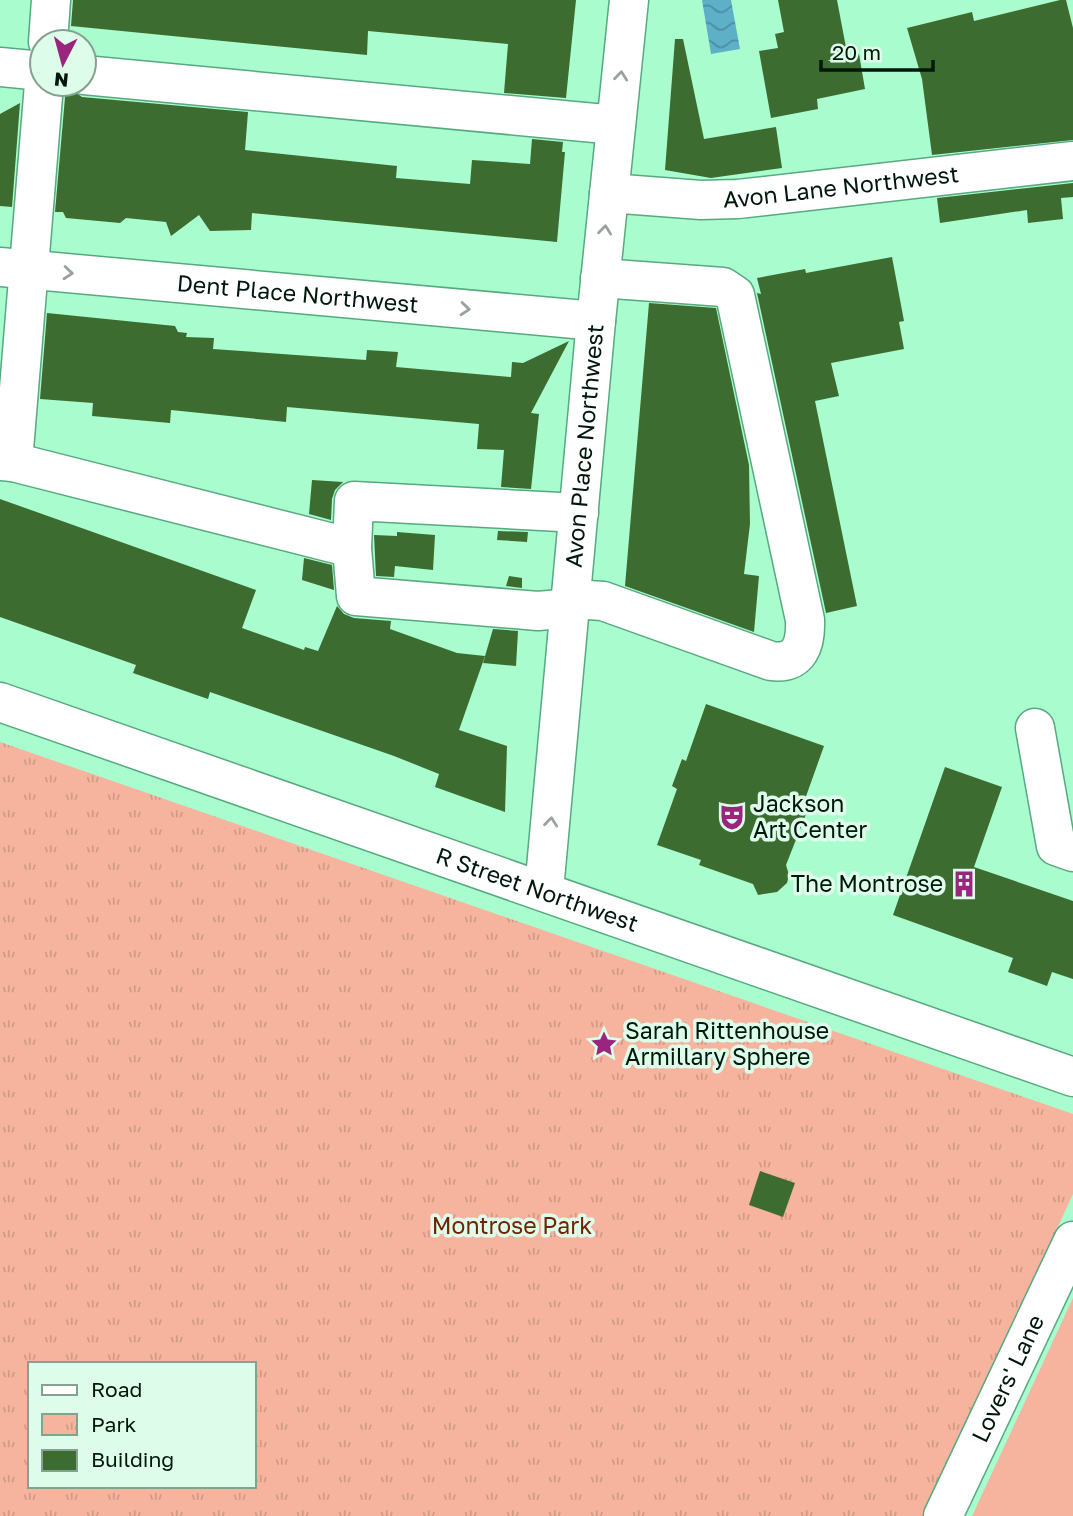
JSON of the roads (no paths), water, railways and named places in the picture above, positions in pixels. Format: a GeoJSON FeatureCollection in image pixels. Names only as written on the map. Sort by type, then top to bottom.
{"type":"FeatureCollection","features":[{"type":"Feature","properties":{"kind":"street"},"geometry":{"type":"LineString","coordinates":[[48,28],[51,0]]}},
{"type":"Feature","properties":{"kind":"street","name":"Avon Place Northwest"},"geometry":{"type":"LineString","coordinates":[[544,890],[600,278],[629,0]]}},
{"type":"Feature","properties":{"kind":"street"},"geometry":{"type":"LineString","coordinates":[[0,67],[28,70]]}},
{"type":"Feature","properties":{"kind":"street"},"geometry":{"type":"LineString","coordinates":[[98,76],[616,125]]}},
{"type":"Feature","properties":{"kind":"street"},"geometry":{"type":"LineString","coordinates":[[42,98],[15,268],[6,462],[352,548]]}},
{"type":"Feature","properties":{"kind":"street","name":"Avon Lane Northwest"},"geometry":{"type":"LineString","coordinates":[[609,193],[701,200],[738,199],[1073,161]]}},
{"type":"Feature","properties":{"kind":"street","name":"Dent Place Northwest"},"geometry":{"type":"LineString","coordinates":[[15,268],[596,321]]}},
{"type":"Feature","properties":{"kind":"street"},"geometry":{"type":"LineString","coordinates":[[579,513],[354,501],[352,548],[356,596],[538,611],[572,603],[603,601],[771,661],[784,663],[798,655],[806,641],[805,620],[734,295],[723,287],[600,278]]}},
{"type":"Feature","properties":{"kind":"street","name":"R Street Northwest"},"geometry":{"type":"LineString","coordinates":[[0,702],[1073,1077]]}},
{"type":"Feature","properties":{"kind":"street"},"geometry":{"type":"LineString","coordinates":[[1035,728],[1056,846],[1073,852]]}},
{"type":"Feature","properties":{"kind":"street","name":"Lovers' Lane"},"geometry":{"type":"LineString","coordinates":[[943,1516],[1073,1241]]}},
{"type":"Feature","properties":{"kind":"water"},"geometry":{"type":"Polygon","coordinates":[[[702,0],[731,0],[740,49],[711,54],[702,0]]]}},
{"type":"Feature","properties":{"kind":"place","name":"Jackson Art Center"},"geometry":{"type":"Point","coordinates":[732,817]}},
{"type":"Feature","properties":{"kind":"place","name":"The Montrose"},"geometry":{"type":"Point","coordinates":[964,884]}},
{"type":"Feature","properties":{"kind":"place","name":"Sarah Rittenhouse Armillary Sphere"},"geometry":{"type":"Point","coordinates":[604,1044]}},
{"type":"Feature","properties":{"kind":"park label","name":"Montrose Park"},"geometry":{"type":"Point","coordinates":[512,1226]}}]}
